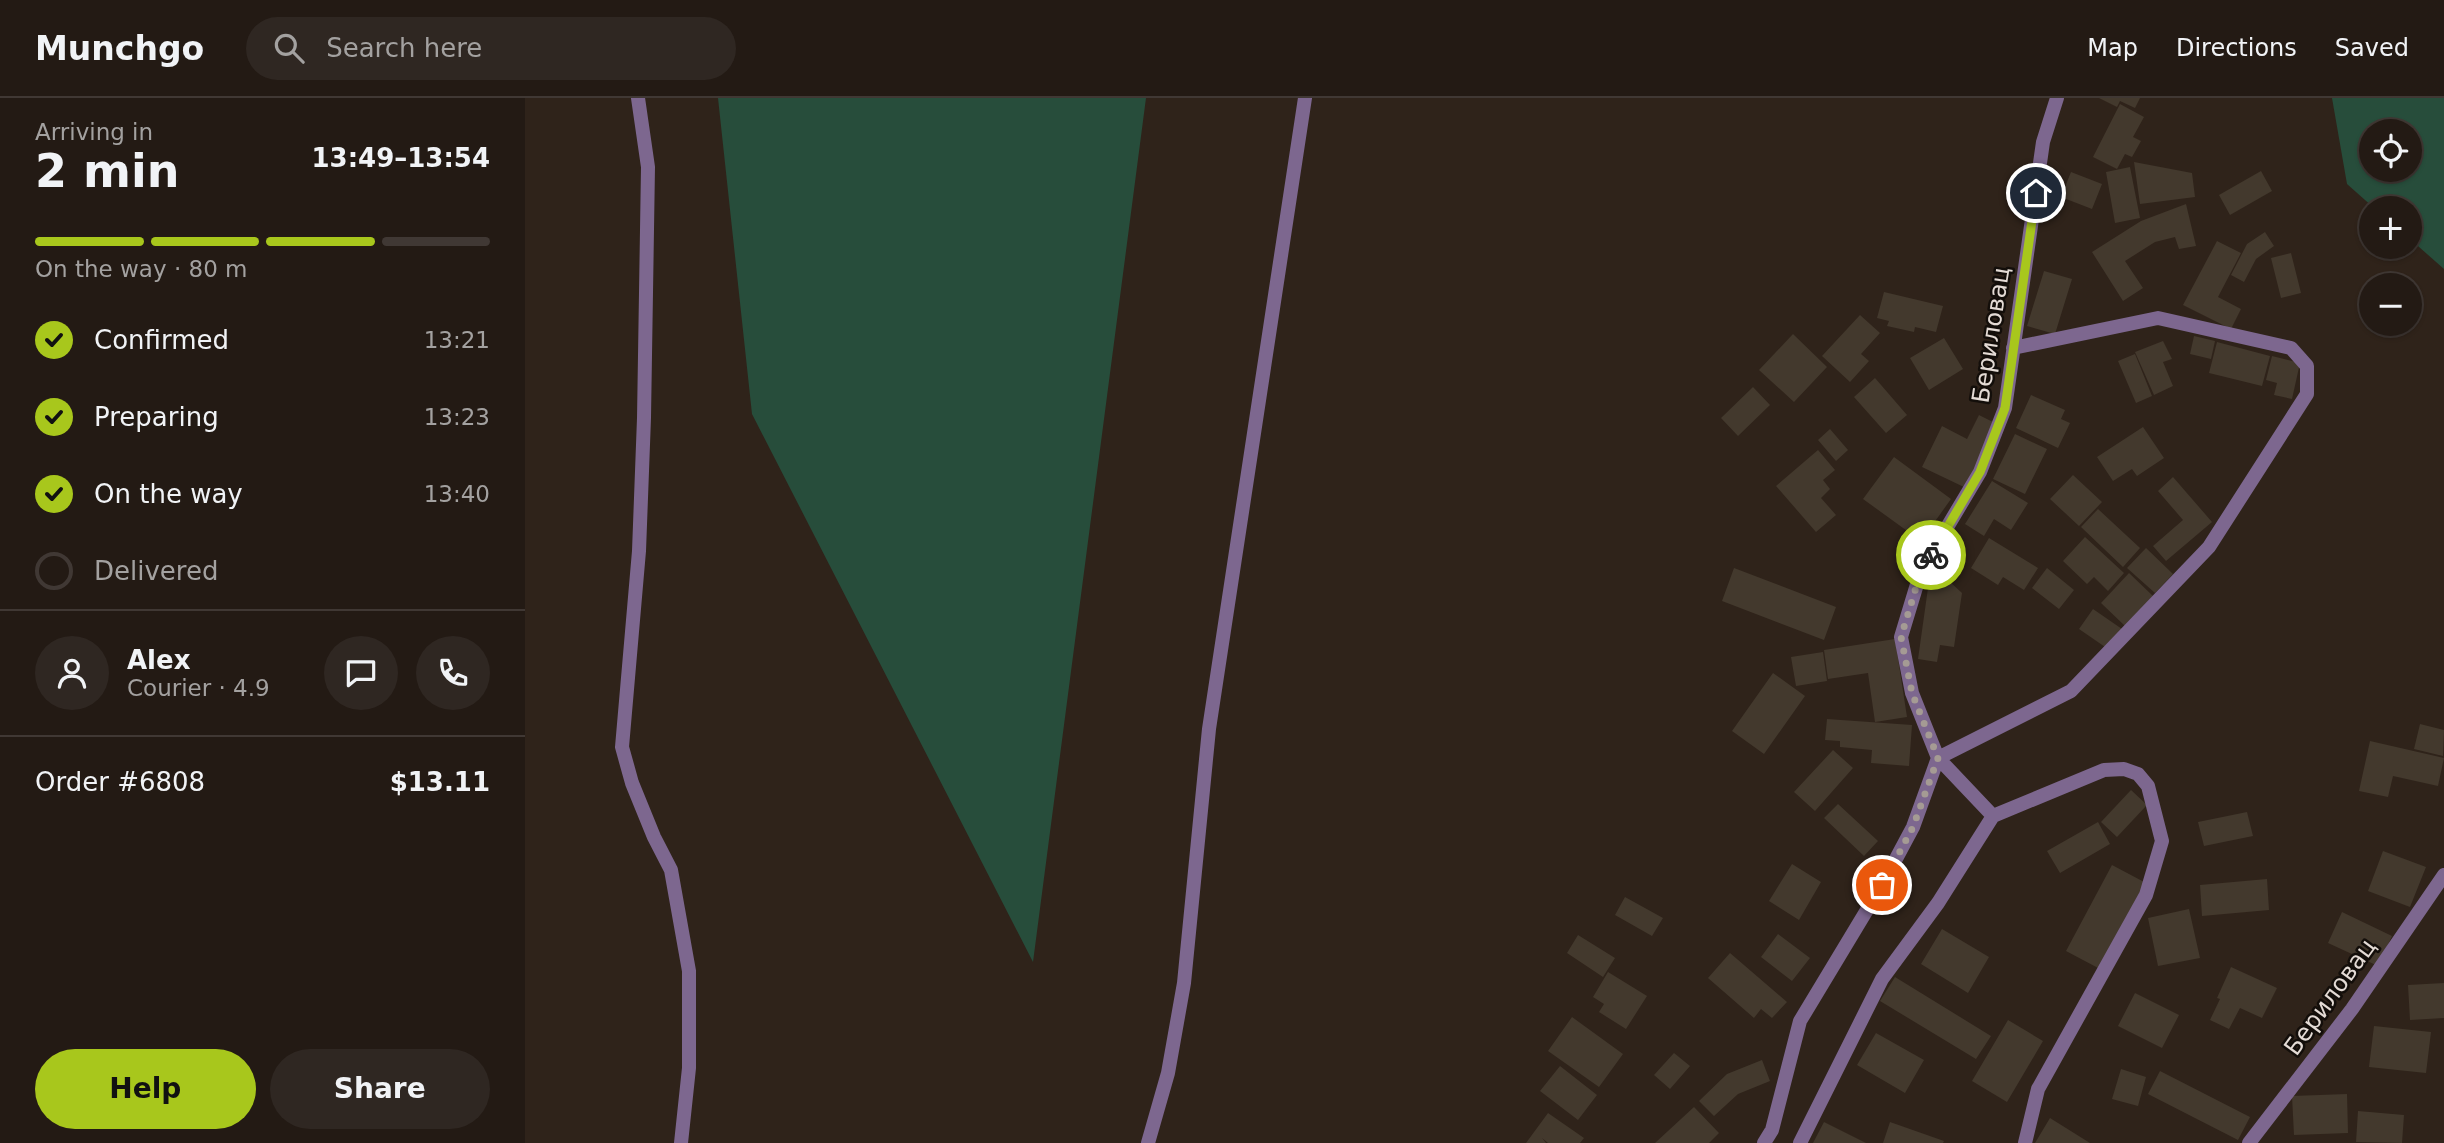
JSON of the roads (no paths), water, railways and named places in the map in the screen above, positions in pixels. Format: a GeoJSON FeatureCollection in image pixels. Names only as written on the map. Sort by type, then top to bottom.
{"type":"FeatureCollection","features":[{"type":"Feature","properties":{"kind":"street"},"geometry":{"type":"LineString","coordinates":[[638,98],[648,167],[644,418],[639,551],[622,747],[632,783],[671,870],[689,971],[689,1068],[681,1143]]}},
{"type":"Feature","properties":{"kind":"street"},"geometry":{"type":"LineString","coordinates":[[1148,1143],[1168,1073],[1184,983],[1209,729],[1305,98]]}},
{"type":"Feature","properties":{"kind":"street","name":"Бериловац"},"geometry":{"type":"LineString","coordinates":[[1938,758],[1912,693],[1901,637],[1921,571],[1980,472],[2005,408],[2043,142],[2057,98]]}},
{"type":"Feature","properties":{"kind":"street"},"geometry":{"type":"LineString","coordinates":[[1764,1143],[1772,1130],[1800,1021],[1882,885],[1913,827],[1938,758],[2071,691],[2209,547],[2307,394],[2307,366],[2291,348],[2158,317],[2013,348]]}},
{"type":"Feature","properties":{"kind":"street"},"geometry":{"type":"LineString","coordinates":[[1938,758],[1993,816]]}},
{"type":"Feature","properties":{"kind":"street"},"geometry":{"type":"LineString","coordinates":[[1800,1143],[1882,979],[1938,903],[1993,816],[2104,770],[2124,769],[2137,774],[2148,786],[2162,841],[2147,895],[2038,1088],[2025,1143]]}},
{"type":"Feature","properties":{"kind":"street","name":"Бериловац"},"geometry":{"type":"LineString","coordinates":[[2249,1143],[2352,1009],[2444,875]]}}]}
